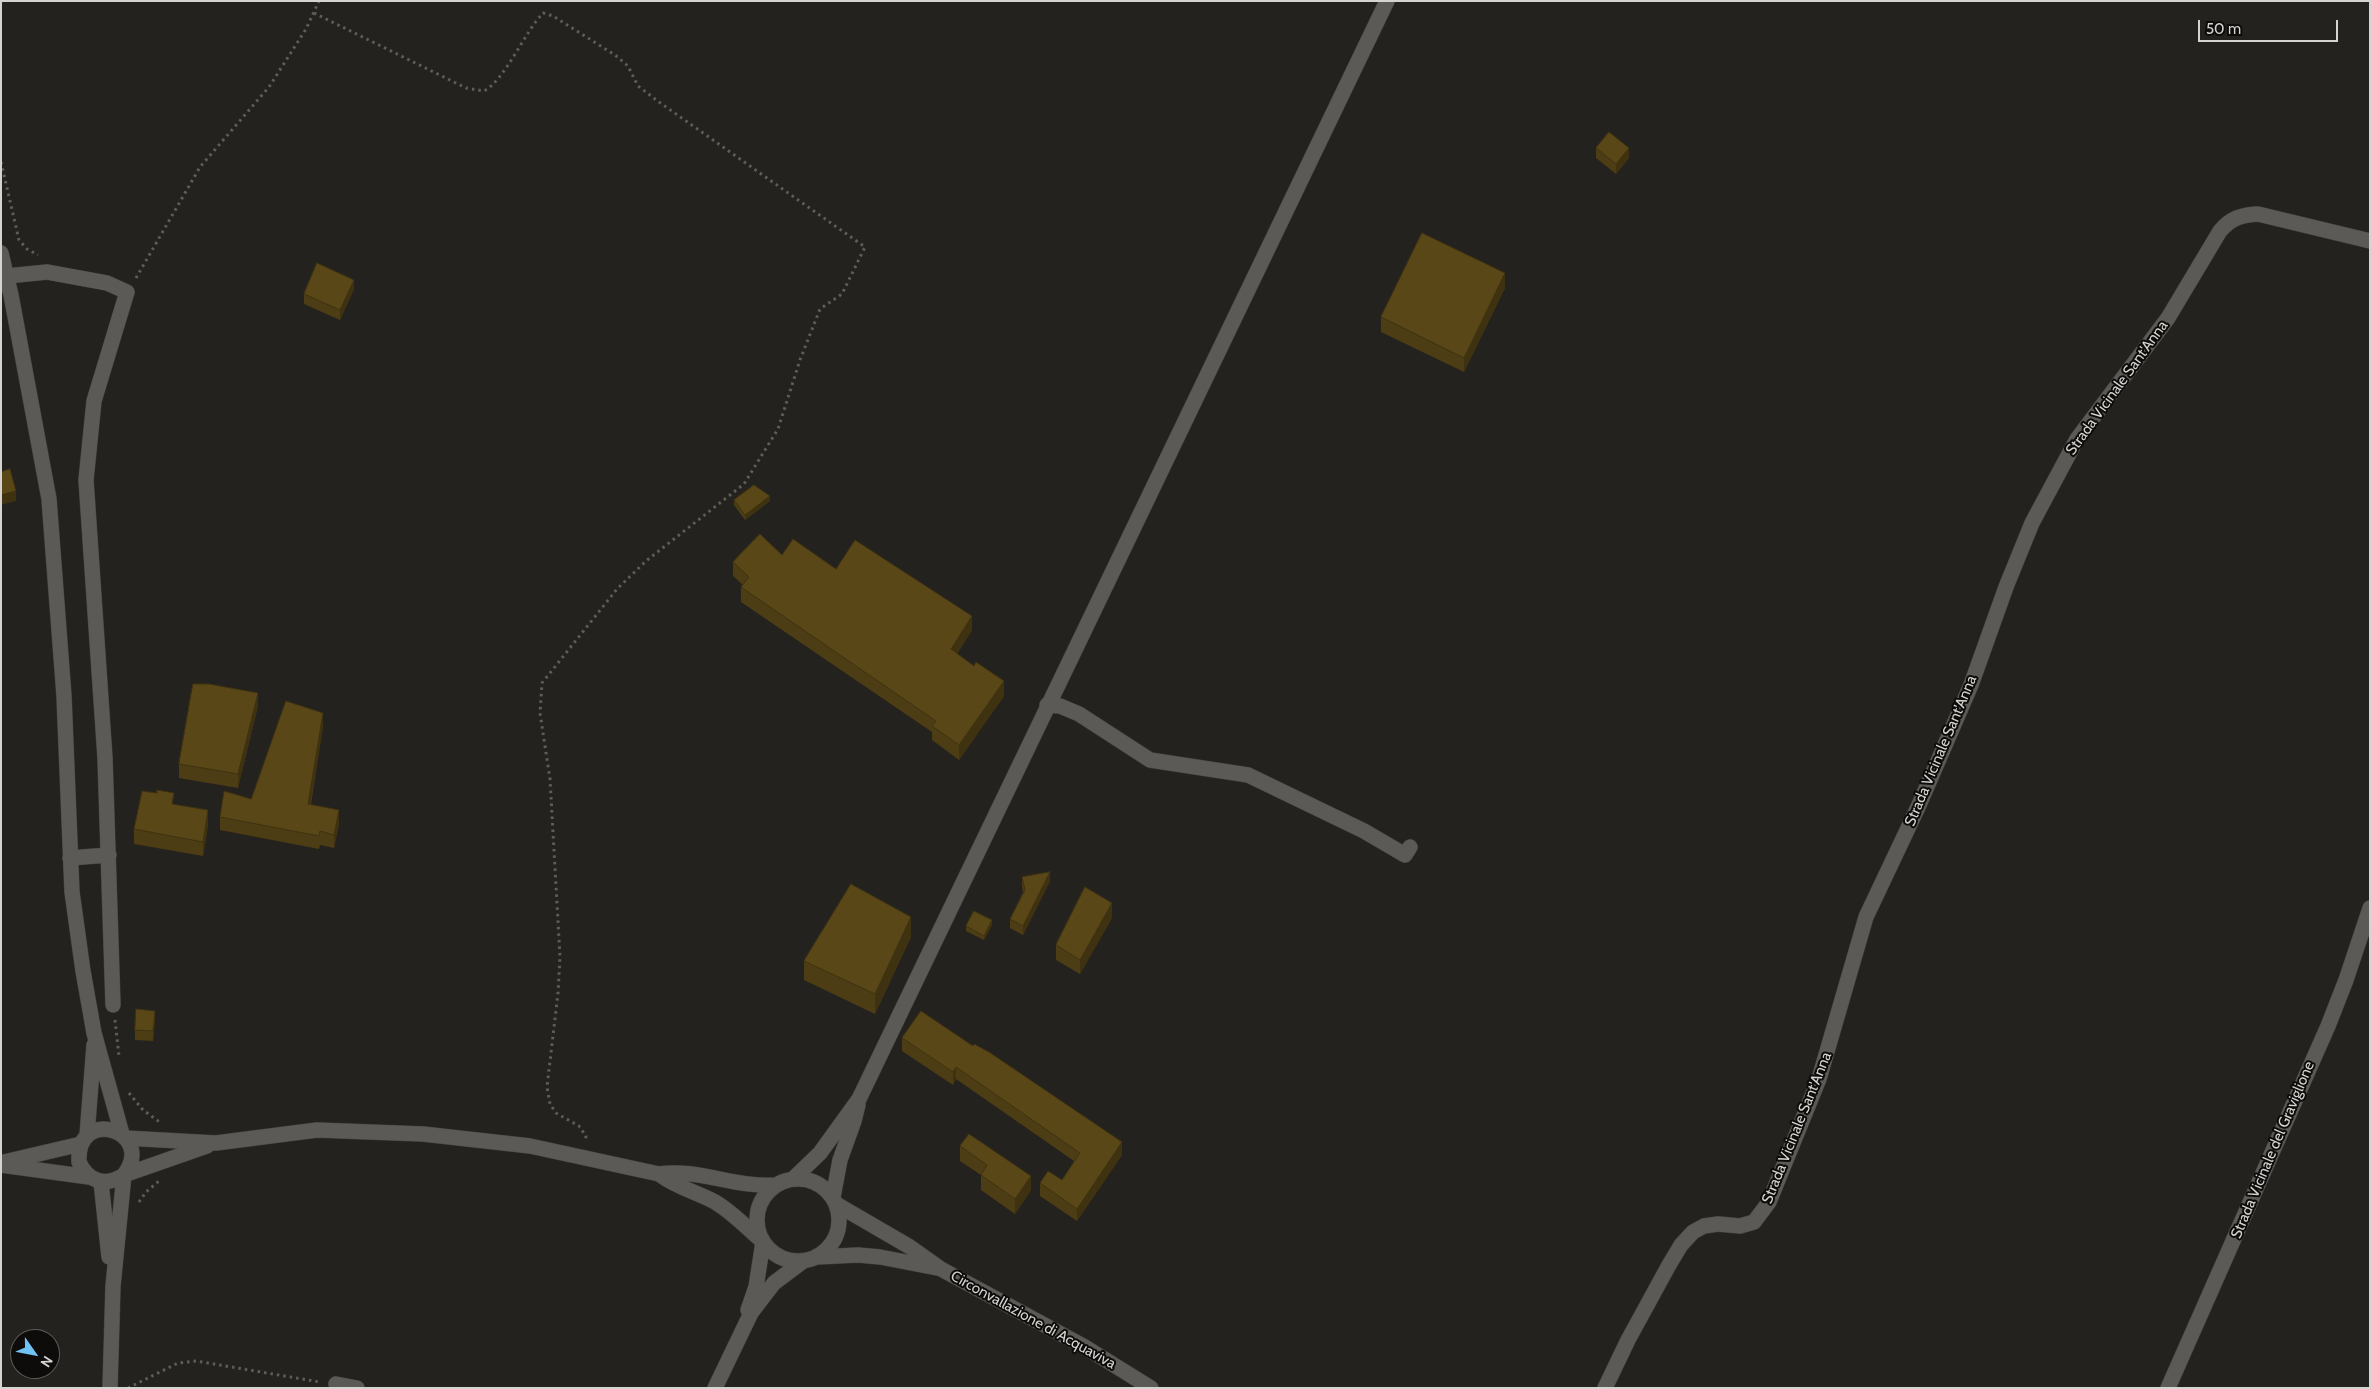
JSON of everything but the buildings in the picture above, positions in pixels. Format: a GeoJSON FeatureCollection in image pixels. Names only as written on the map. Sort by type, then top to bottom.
{"type":"FeatureCollection","features":[{"type":"Feature","properties":{"kind":"main road"},"geometry":{"type":"LineString","coordinates":[[736,1344],[756,1287],[762,1241],[756,1220],[758,1210],[768,1192],[776,1186],[793,1179],[820,1153],[859,1099],[1387,1]]}},
{"type":"Feature","properties":{"kind":"main road","name":"Strada Vicinale Sant'Anna"},"geometry":{"type":"LineString","coordinates":[[1605,1388],[1628,1340],[1681,1245],[1693,1232],[1704,1226],[1718,1224],[1740,1226],[1754,1222],[1762,1214],[1769,1202],[1819,1079],[1866,917],[1915,813],[1971,685],[2006,587],[2032,523],[2077,439],[2168,318],[2220,231],[2230,220],[2243,215],[2258,214],[2370,241]]}},
{"type":"Feature","properties":{"kind":"main road"},"geometry":{"type":"LineString","coordinates":[[1,253],[50,499],[64,696],[70,858],[75,918],[94,1033],[124,1136],[130,1144],[132,1160],[124,1174],[113,1286],[110,1388]]}},
{"type":"Feature","properties":{"kind":"main road"},"geometry":{"type":"LineString","coordinates":[[7,276],[47,272],[108,283],[127,292],[94,401],[86,480],[109,855],[113,1006]]}},
{"type":"Feature","properties":{"kind":"main road"},"geometry":{"type":"LineString","coordinates":[[1047,705],[1060,706],[1079,714],[1150,760],[1248,775],[1364,831],[1405,856],[1410,847]]}},
{"type":"Feature","properties":{"kind":"main road"},"geometry":{"type":"LineString","coordinates":[[70,858],[109,855]]}},
{"type":"Feature","properties":{"kind":"main road","name":"Strada Vicinale del Graviglione"},"geometry":{"type":"LineString","coordinates":[[2168,1388],[2328,1026],[2346,980],[2370,908]]}},
{"type":"Feature","properties":{"kind":"main road"},"geometry":{"type":"LineString","coordinates":[[94,1033],[84,1140],[79,1162],[95,1179],[113,1286]]}},
{"type":"Feature","properties":{"kind":"main road"},"geometry":{"type":"LineString","coordinates":[[817,1257],[827,1250],[839,1229],[839,1216],[835,1201],[840,1160],[854,1121],[859,1099]]}},
{"type":"Feature","properties":{"kind":"main road"},"geometry":{"type":"LineString","coordinates":[[1,1164],[84,1140],[95,1130],[104,1128],[114,1130],[124,1136],[216,1143]]}},
{"type":"Feature","properties":{"kind":"main road"},"geometry":{"type":"LineString","coordinates":[[1,1164],[95,1179],[117,1179],[124,1174],[216,1143],[317,1130],[423,1134],[530,1146],[658,1174],[677,1171],[746,1186],[776,1186]]}},
{"type":"Feature","properties":{"kind":"main road"},"geometry":{"type":"LineString","coordinates":[[658,1174],[673,1185],[696,1192],[717,1204],[780,1258],[802,1262]]}},
{"type":"Feature","properties":{"kind":"main road"},"geometry":{"type":"LineString","coordinates":[[793,1179],[815,1182],[835,1201],[910,1246],[941,1269]]}},
{"type":"Feature","properties":{"kind":"main road"},"geometry":{"type":"LineString","coordinates":[[715,1388],[751,1313],[774,1283],[802,1262],[817,1257],[858,1255],[880,1257],[941,1269]]}},
{"type":"Feature","properties":{"kind":"main road","name":"Circonvallazione di Acquaviva"},"geometry":{"type":"LineString","coordinates":[[941,1269],[1085,1347],[1151,1388]]}},
{"type":"Feature","properties":{"kind":"main road"},"geometry":{"type":"LineString","coordinates":[[336,1384],[357,1388]]}},
{"type":"Feature","properties":{"kind":"path"},"geometry":{"type":"LineString","coordinates":[[127,292],[200,168],[269,87],[306,29],[319,1]]}},
{"type":"Feature","properties":{"kind":"path"},"geometry":{"type":"LineString","coordinates":[[314,12],[466,88],[484,91],[496,81],[532,24],[543,14],[553,16],[615,55],[628,66],[638,86],[658,102],[865,247],[842,294],[820,309],[800,360],[778,429],[744,484],[646,561],[617,589],[542,683],[540,713],[550,779],[560,957],[552,1055],[547,1087],[550,1104],[556,1113],[579,1126],[586,1136],[583,1157]]}},
{"type":"Feature","properties":{"kind":"path"},"geometry":{"type":"LineString","coordinates":[[1,162],[19,240],[27,249],[40,256]]}},
{"type":"Feature","properties":{"kind":"path"},"geometry":{"type":"LineString","coordinates":[[137,1205],[146,1192],[164,1178]]}},
{"type":"Feature","properties":{"kind":"path"},"geometry":{"type":"LineString","coordinates":[[128,1388],[178,1363],[196,1361],[336,1384]]}}]}
